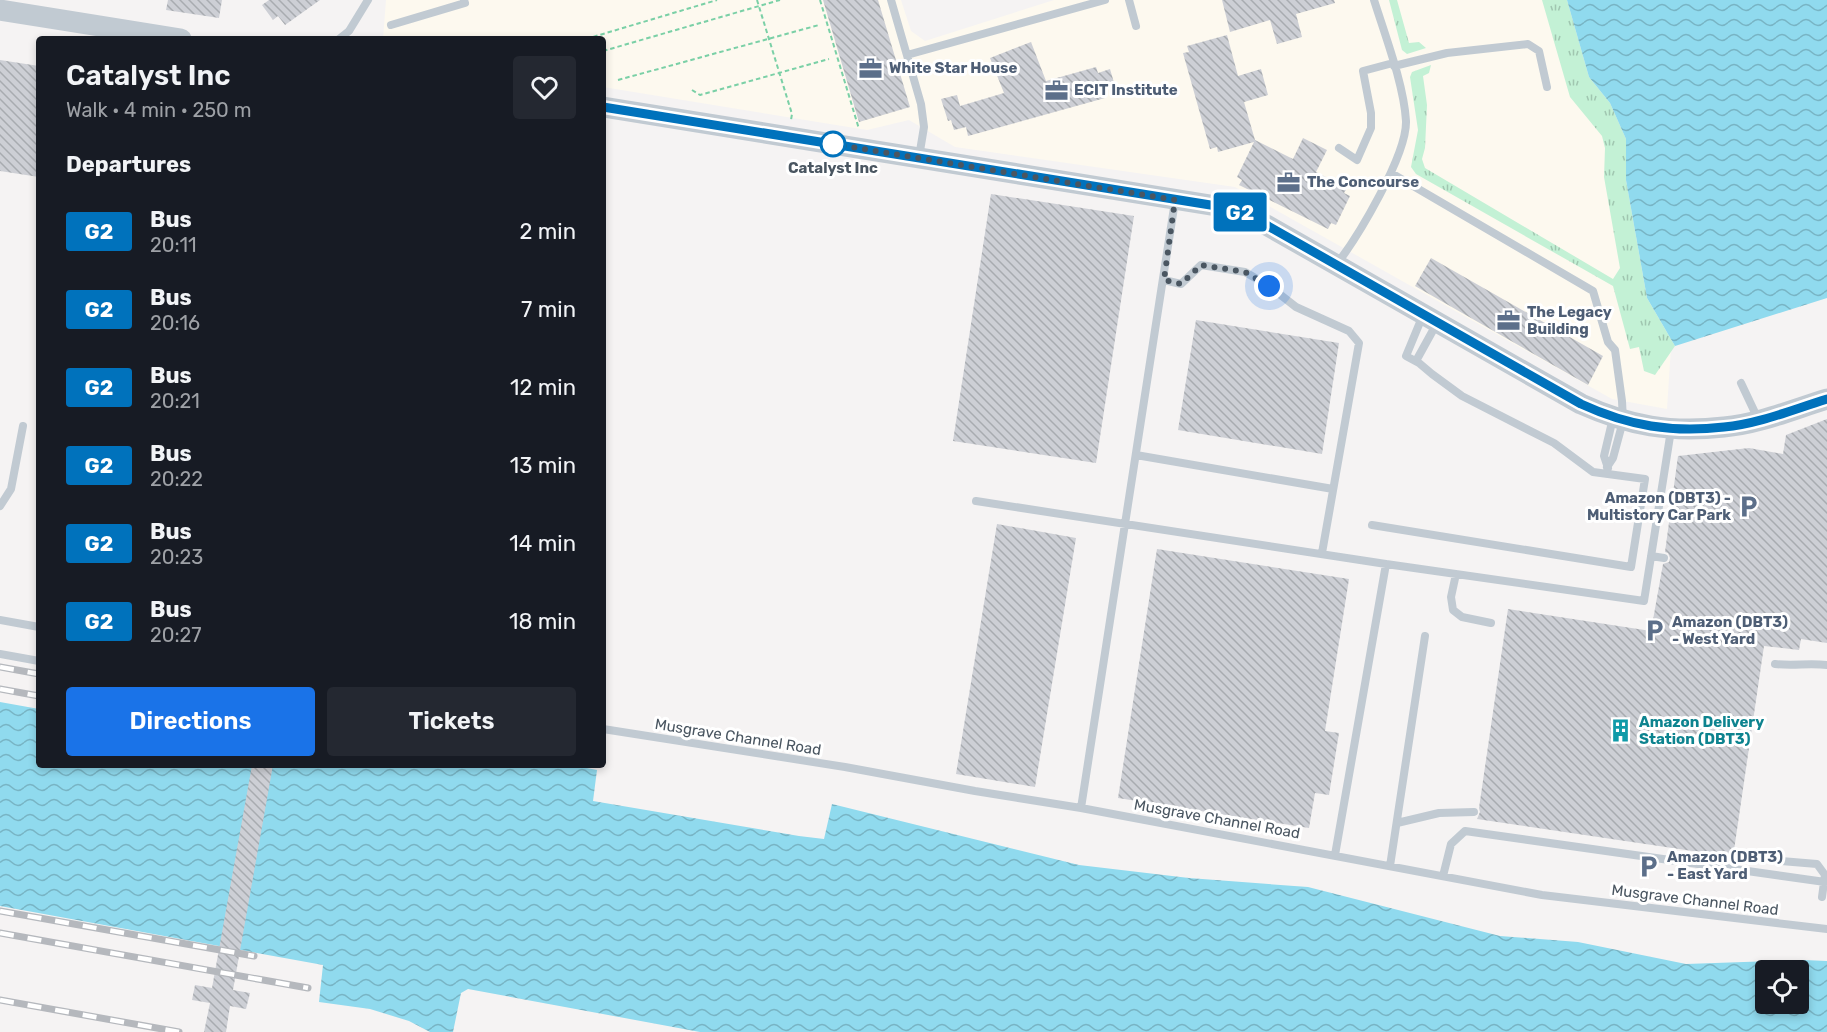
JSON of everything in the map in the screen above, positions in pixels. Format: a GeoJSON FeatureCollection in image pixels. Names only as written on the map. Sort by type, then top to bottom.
{"type":"FeatureCollection","features":[{"type":"Feature","properties":{"kind":"street"},"geometry":{"type":"LineString","coordinates":[[0,10],[162,36]]}},
{"type":"Feature","properties":{"kind":"street"},"geometry":{"type":"LineString","coordinates":[[606,107],[1229,208],[1247,214],[1581,404],[1618,419],[1671,429],[1726,427],[1758,420],[1827,399]]}},
{"type":"Feature","properties":{"kind":"lane"},"geometry":{"type":"LineString","coordinates":[[343,36],[349,31],[368,0]]}},
{"type":"Feature","properties":{"kind":"lane"},"geometry":{"type":"LineString","coordinates":[[391,24],[465,3],[464,0]]}},
{"type":"Feature","properties":{"kind":"lane"},"geometry":{"type":"LineString","coordinates":[[891,0],[921,104],[924,127],[919,158]]}},
{"type":"Feature","properties":{"kind":"lane"},"geometry":{"type":"LineString","coordinates":[[907,55],[1105,0]]}},
{"type":"Feature","properties":{"kind":"lane"},"geometry":{"type":"LineString","coordinates":[[1129,0],[1136,26]]}},
{"type":"Feature","properties":{"kind":"lane"},"geometry":{"type":"LineString","coordinates":[[1336,265],[1351,246],[1391,173],[1402,144],[1406,124],[1405,105],[1374,0]]}},
{"type":"Feature","properties":{"kind":"lane"},"geometry":{"type":"LineString","coordinates":[[1339,148],[1357,160],[1371,128],[1371,113],[1363,71],[1447,53],[1528,44],[1539,51],[1547,87]]}},
{"type":"Feature","properties":{"kind":"lane"},"geometry":{"type":"LineString","coordinates":[[1391,173],[1593,291],[1608,342],[1615,350],[1618,419],[1613,458],[1608,470]]}},
{"type":"Feature","properties":{"kind":"lane"},"geometry":{"type":"LineString","coordinates":[[1080,808],[1175,200]]}},
{"type":"Feature","properties":{"kind":"lane"},"geometry":{"type":"LineString","coordinates":[[1164,280],[1181,284],[1201,265],[1245,272],[1269,286],[1296,307],[1349,332],[1359,343],[1322,554]]}},
{"type":"Feature","properties":{"kind":"lane"},"geometry":{"type":"LineString","coordinates":[[1372,525],[1631,567],[1645,479],[1608,470],[1593,472],[1554,443],[1462,396],[1406,356],[1430,319]]}},
{"type":"Feature","properties":{"kind":"lane"},"geometry":{"type":"LineString","coordinates":[[1416,361],[1430,319]]}},
{"type":"Feature","properties":{"kind":"lane"},"geometry":{"type":"LineString","coordinates":[[1741,383],[1758,420]]}},
{"type":"Feature","properties":{"kind":"lane"},"geometry":{"type":"LineString","coordinates":[[0,506],[11,489],[23,426]]}},
{"type":"Feature","properties":{"kind":"lane"},"geometry":{"type":"LineString","coordinates":[[976,501],[1644,601],[1671,429]]}},
{"type":"Feature","properties":{"kind":"lane"},"geometry":{"type":"LineString","coordinates":[[1136,455],[1333,489]]}},
{"type":"Feature","properties":{"kind":"lane"},"geometry":{"type":"LineString","coordinates":[[1651,556],[1664,558]]}},
{"type":"Feature","properties":{"kind":"lane"},"geometry":{"type":"LineString","coordinates":[[1335,855],[1386,564]]}},
{"type":"Feature","properties":{"kind":"lane"},"geometry":{"type":"LineString","coordinates":[[1456,574],[1451,597],[1453,610],[1462,617],[1491,623]]}},
{"type":"Feature","properties":{"kind":"lane"},"geometry":{"type":"LineString","coordinates":[[0,620],[36,626]]}},
{"type":"Feature","properties":{"kind":"lane"},"geometry":{"type":"LineString","coordinates":[[1390,866],[1425,636]]}},
{"type":"Feature","properties":{"kind":"lane"},"geometry":{"type":"LineString","coordinates":[[0,654],[36,660]]}},
{"type":"Feature","properties":{"kind":"lane"},"geometry":{"type":"LineString","coordinates":[[1775,664],[1827,665]]}},
{"type":"Feature","properties":{"kind":"lane","name":"Musgrave Channel Road"},"geometry":{"type":"LineString","coordinates":[[606,729],[845,767],[1080,808],[1542,895],[1827,929]]}},
{"type":"Feature","properties":{"kind":"lane"},"geometry":{"type":"LineString","coordinates":[[1397,823],[1439,813],[1474,812]]}},
{"type":"Feature","properties":{"kind":"lane"},"geometry":{"type":"LineString","coordinates":[[1443,876],[1451,844],[1465,831],[1825,882]]}},
{"type":"Feature","properties":{"kind":"lane"},"geometry":{"type":"LineString","coordinates":[[1751,852],[1781,861],[1817,864],[1825,875],[1822,897]]}},
{"type":"Feature","properties":{"kind":"path"},"geometry":{"type":"LineString","coordinates":[[596,36],[717,0]]}},
{"type":"Feature","properties":{"kind":"path"},"geometry":{"type":"LineString","coordinates":[[758,0],[792,114],[787,137]]}},
{"type":"Feature","properties":{"kind":"path"},"geometry":{"type":"LineString","coordinates":[[606,50],[780,0]]}},
{"type":"Feature","properties":{"kind":"path"},"geometry":{"type":"LineString","coordinates":[[820,0],[859,129]]}},
{"type":"Feature","properties":{"kind":"path"},"geometry":{"type":"LineString","coordinates":[[618,80],[819,25]]}},
{"type":"Feature","properties":{"kind":"path"},"geometry":{"type":"LineString","coordinates":[[692,90],[700,95],[829,58]]}},
{"type":"Feature","properties":{"kind":"shaded area"},"geometry":{"type":"Polygon","coordinates":[[[386,0],[901,0],[911,31],[925,41],[1054,0],[1562,0],[1671,347],[1667,409],[1612,399],[1235,187],[955,147],[909,120],[867,130],[606,87],[606,36],[383,36],[386,0]]]}},
{"type":"Feature","properties":{"kind":"green space"},"geometry":{"type":"Polygon","coordinates":[[[1389,0],[1397,0],[1409,43],[1419,42],[1426,48],[1407,54],[1402,50],[1389,0]]]}},
{"type":"Feature","properties":{"kind":"green space"},"geometry":{"type":"Polygon","coordinates":[[[1542,0],[1567,0],[1589,77],[1610,103],[1626,139],[1626,180],[1647,298],[1675,346],[1655,375],[1644,371],[1639,347],[1630,349],[1613,286],[1416,174],[1411,167],[1418,130],[1410,77],[1412,72],[1431,65],[1429,73],[1423,76],[1427,105],[1425,148],[1422,159],[1425,168],[1613,279],[1620,268],[1604,177],[1605,148],[1602,136],[1570,97],[1542,0]]]}},
{"type":"Feature","properties":{"kind":"water"},"geometry":{"type":"Polygon","coordinates":[[[1567,0],[1827,0],[1827,298],[1675,346],[1647,298],[1626,180],[1626,139],[1610,103],[1589,77],[1567,0]]]}},
{"type":"Feature","properties":{"kind":"water"},"geometry":{"type":"Polygon","coordinates":[[[0,702],[36,708],[36,768],[587,768],[597,770],[593,801],[799,836],[824,839],[832,804],[1079,865],[1189,878],[1308,887],[1500,936],[1578,942],[1686,964],[1755,962],[1755,1014],[1809,1014],[1809,960],[1827,961],[1827,1032],[700,1032],[468,989],[461,993],[453,1032],[430,1032],[409,1021],[370,1009],[319,1002],[323,965],[0,906],[0,702]]]}},
{"type":"Feature","properties":{"kind":"building"},"geometry":{"type":"Polygon","coordinates":[[[168,0],[222,0],[219,18],[166,10],[168,0]]]}},
{"type":"Feature","properties":{"kind":"building"},"geometry":{"type":"Polygon","coordinates":[[[269,0],[320,0],[285,25],[278,16],[273,20],[262,5],[269,0]]]}},
{"type":"Feature","properties":{"kind":"building","name":"White Star House"},"geometry":{"type":"Polygon","coordinates":[[[823,0],[878,0],[910,107],[859,122],[823,0]]]}},
{"type":"Feature","properties":{"kind":"building"},"geometry":{"type":"Polygon","coordinates":[[[1222,0],[1334,0],[1335,3],[1296,14],[1302,37],[1277,44],[1270,20],[1230,32],[1222,0]]]}},
{"type":"Feature","properties":{"kind":"building"},"geometry":{"type":"Polygon","coordinates":[[[1227,35],[1238,76],[1261,69],[1268,95],[1244,102],[1255,140],[1293,159],[1303,138],[1327,150],[1316,172],[1347,188],[1344,193],[1350,196],[1336,225],[1331,223],[1328,229],[1239,185],[1242,180],[1237,177],[1254,142],[1218,152],[1217,147],[1210,149],[1183,53],[1189,52],[1187,46],[1227,35]]]}},
{"type":"Feature","properties":{"kind":"building","name":"ECIT Institute"},"geometry":{"type":"Polygon","coordinates":[[[1031,42],[1046,81],[1096,67],[1098,73],[1110,69],[1115,86],[1103,89],[1105,98],[968,136],[966,127],[954,130],[951,120],[948,121],[941,99],[957,95],[960,106],[1004,93],[990,58],[1031,42]]]}},
{"type":"Feature","properties":{"kind":"building"},"geometry":{"type":"Polygon","coordinates":[[[0,60],[36,66],[36,177],[0,171],[0,60]]]}},
{"type":"Feature","properties":{"kind":"building"},"geometry":{"type":"Polygon","coordinates":[[[991,194],[1134,216],[1096,463],[953,441],[991,194]]]}},
{"type":"Feature","properties":{"kind":"building","name":"The Legacy Building"},"geometry":{"type":"Polygon","coordinates":[[[1431,258],[1603,356],[1588,385],[1415,286],[1431,258]]]}},
{"type":"Feature","properties":{"kind":"building"},"geometry":{"type":"Polygon","coordinates":[[[1196,320],[1339,343],[1322,454],[1178,430],[1196,320]]]}},
{"type":"Feature","properties":{"kind":"building"},"geometry":{"type":"Polygon","coordinates":[[[1827,419],[1827,643],[1801,639],[1799,650],[1764,646],[1733,857],[1477,819],[1480,812],[1508,609],[1651,631],[1663,564],[1669,562],[1670,558],[1665,552],[1678,456],[1749,448],[1783,454],[1786,435],[1827,419]]]}},
{"type":"Feature","properties":{"kind":"building"},"geometry":{"type":"Polygon","coordinates":[[[997,524],[1076,538],[1035,787],[956,774],[997,524]]]}},
{"type":"Feature","properties":{"kind":"building"},"geometry":{"type":"Polygon","coordinates":[[[1157,549],[1349,579],[1325,731],[1339,733],[1329,795],[1315,793],[1309,828],[1118,798],[1157,549]]]}},
{"type":"Feature","properties":{"kind":"building"},"geometry":{"type":"Polygon","coordinates":[[[251,768],[272,768],[233,990],[250,993],[246,1009],[230,1006],[226,1032],[204,1032],[210,1003],[192,1000],[195,985],[212,988],[251,768]]]}},
{"type":"Feature","properties":{"kind":"railway"},"geometry":{"type":"LineString","coordinates":[[0,667],[36,673]]}},
{"type":"Feature","properties":{"kind":"railway"},"geometry":{"type":"LineString","coordinates":[[0,689],[36,695]]}},
{"type":"Feature","properties":{"kind":"railway"},"geometry":{"type":"LineString","coordinates":[[0,911],[254,956]]}},
{"type":"Feature","properties":{"kind":"railway"},"geometry":{"type":"LineString","coordinates":[[0,933],[308,988]]}},
{"type":"Feature","properties":{"kind":"railway"},"geometry":{"type":"LineString","coordinates":[[0,1000],[179,1032]]}},
{"type":"Feature","properties":{"kind":"bus line","name":"G2"},"geometry":{"type":"LineString","coordinates":[[606,108],[1229,208],[1247,214],[1581,404],[1623,421],[1671,429],[1726,427],[1758,420],[1827,399]]}},
{"type":"Feature","properties":{"kind":"place","name":"White Star House"},"geometry":{"type":"Point","coordinates":[871,68]}},
{"type":"Feature","properties":{"kind":"place","name":"ECIT Institute"},"geometry":{"type":"Point","coordinates":[1056,90]}},
{"type":"Feature","properties":{"kind":"place","name":"Catalyst Inc"},"geometry":{"type":"Point","coordinates":[833,144]}},
{"type":"Feature","properties":{"kind":"place","name":"The Concourse"},"geometry":{"type":"Point","coordinates":[1289,182]}},
{"type":"Feature","properties":{"kind":"place","name":"The Legacy Building"},"geometry":{"type":"Point","coordinates":[1509,321]}},
{"type":"Feature","properties":{"kind":"place","name":"Amazon (DBT3) - Multistory Car Park"},"geometry":{"type":"Point","coordinates":[1749,507]}},
{"type":"Feature","properties":{"kind":"place","name":"Amazon (DBT3) - West Yard"},"geometry":{"type":"Point","coordinates":[1654,631]}},
{"type":"Feature","properties":{"kind":"place","name":"Amazon Delivery Station (DBT3)"},"geometry":{"type":"Point","coordinates":[1621,731]}},
{"type":"Feature","properties":{"kind":"place","name":"Amazon (DBT3) - East Yard"},"geometry":{"type":"Point","coordinates":[1649,866]}},
{"type":"Feature","properties":{"kind":"route"},"geometry":{"type":"LineString","coordinates":[[833,144],[1175,200],[1164,280],[1181,284],[1201,265],[1245,272],[1269,286]]}}]}
